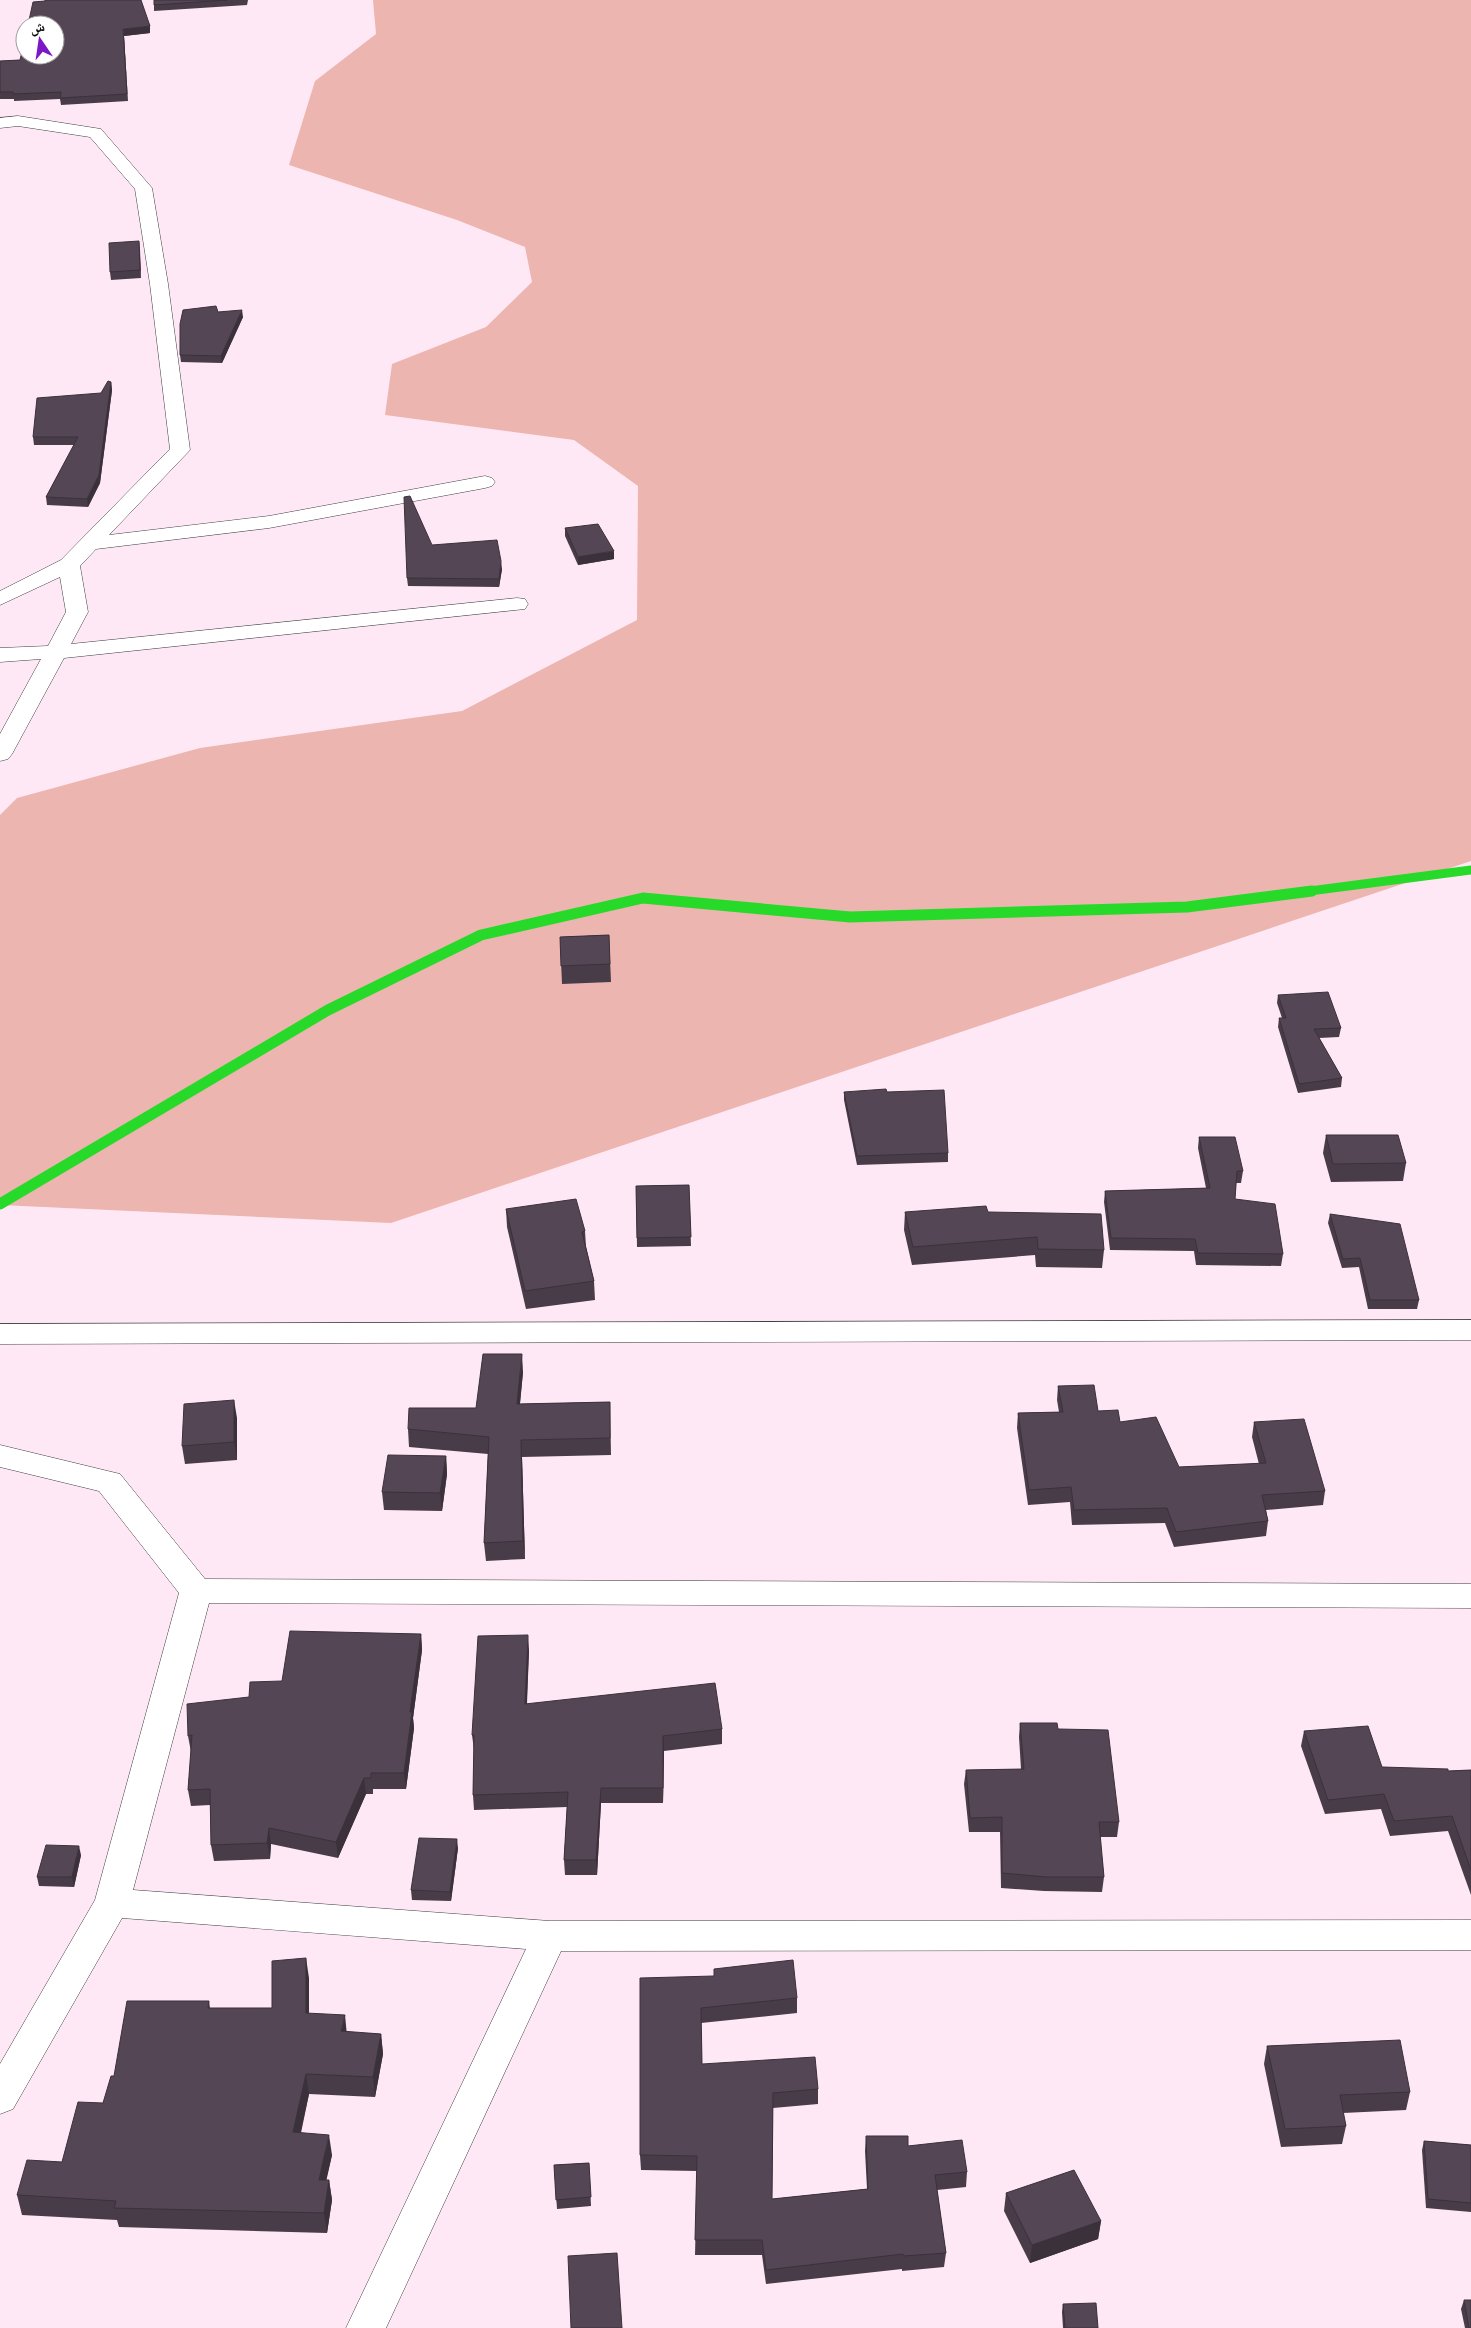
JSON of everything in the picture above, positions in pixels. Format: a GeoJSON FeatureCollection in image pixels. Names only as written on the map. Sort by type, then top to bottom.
{"type":"FeatureCollection","features":[{"type":"Feature","properties":{"kind":"street"},"geometry":{"type":"LineString","coordinates":[[0,124],[18,121],[95,132],[143,188],[159,284],[180,450],[69,565],[0,599]]}},
{"type":"Feature","properties":{"kind":"street"},"geometry":{"type":"LineString","coordinates":[[89,544],[269,522],[485,482]]}},
{"type":"Feature","properties":{"kind":"street"},"geometry":{"type":"LineString","coordinates":[[0,754],[77,612],[69,565]]}},
{"type":"Feature","properties":{"kind":"street"},"geometry":{"type":"LineString","coordinates":[[0,654],[57,652],[517,604]]}},
{"type":"Feature","properties":{"kind":"street"},"geometry":{"type":"LineString","coordinates":[[0,1334],[1471,1330]]}},
{"type":"Feature","properties":{"kind":"street"},"geometry":{"type":"LineString","coordinates":[[0,1456],[109,1482],[196,1592]]}},
{"type":"Feature","properties":{"kind":"street"},"geometry":{"type":"LineString","coordinates":[[196,1592],[1471,1596]]}},
{"type":"Feature","properties":{"kind":"street"},"geometry":{"type":"LineString","coordinates":[[0,2098],[112,1903],[196,1592]]}},
{"type":"Feature","properties":{"kind":"street"},"geometry":{"type":"LineString","coordinates":[[112,1903],[550,1936],[1471,1935]]}},
{"type":"Feature","properties":{"kind":"street"},"geometry":{"type":"LineString","coordinates":[[366,2328],[550,1936]]}},
{"type":"Feature","properties":{"kind":"shaded area"},"geometry":{"type":"Polygon","coordinates":[[[373,0],[1471,0],[1471,861],[391,1223],[0,1205],[0,815],[17,798],[200,748],[462,711],[637,620],[638,486],[574,440],[385,415],[392,364],[486,327],[532,282],[525,247],[457,220],[289,165],[315,81],[376,34],[373,0]]]}},
{"type":"Feature","properties":{"kind":"building"},"geometry":{"type":"Polygon","coordinates":[[[141,0],[150,26],[123,29],[127,94],[60,98],[61,92],[13,94],[13,92],[0,92],[0,61],[15,60],[15,65],[65,65],[65,15],[30,15],[33,2],[141,0]]]}},
{"type":"Feature","properties":{"kind":"building"},"geometry":{"type":"Polygon","coordinates":[[[154,0],[227,0],[154,5],[154,0]]]}},
{"type":"Feature","properties":{"kind":"building"},"geometry":{"type":"Polygon","coordinates":[[[139,241],[140,270],[110,272],[109,243],[139,241]]]}},
{"type":"Feature","properties":{"kind":"building"},"geometry":{"type":"Polygon","coordinates":[[[216,306],[218,312],[242,310],[221,356],[180,355],[180,324],[183,310],[216,306]]]}},
{"type":"Feature","properties":{"kind":"building"},"geometry":{"type":"Polygon","coordinates":[[[108,381],[111,382],[99,475],[87,499],[46,497],[78,437],[33,437],[37,398],[101,393],[108,381]]]}},
{"type":"Feature","properties":{"kind":"building"},"geometry":{"type":"Polygon","coordinates":[[[410,496],[432,545],[497,540],[501,561],[499,579],[407,578],[404,497],[410,496]]]}},
{"type":"Feature","properties":{"kind":"building"},"geometry":{"type":"Polygon","coordinates":[[[598,524],[614,551],[578,557],[565,528],[598,524]]]}},
{"type":"Feature","properties":{"kind":"building"},"geometry":{"type":"Polygon","coordinates":[[[609,935],[610,964],[561,966],[560,937],[609,935]]]}},
{"type":"Feature","properties":{"kind":"building"},"geometry":{"type":"Polygon","coordinates":[[[1328,992],[1341,1028],[1314,1029],[1342,1078],[1299,1084],[1279,1018],[1286,1018],[1278,995],[1328,992]]]}},
{"type":"Feature","properties":{"kind":"building"},"geometry":{"type":"Polygon","coordinates":[[[886,1089],[887,1092],[944,1090],[948,1153],[857,1156],[844,1092],[886,1089]]]}},
{"type":"Feature","properties":{"kind":"building"},"geometry":{"type":"Polygon","coordinates":[[[1326,1135],[1398,1135],[1406,1163],[1333,1164],[1326,1135]]]}},
{"type":"Feature","properties":{"kind":"building"},"geometry":{"type":"Polygon","coordinates":[[[1199,1137],[1235,1137],[1243,1171],[1237,1171],[1235,1199],[1275,1204],[1283,1254],[1198,1253],[1195,1239],[1111,1238],[1105,1191],[1210,1188],[1199,1137]]]}},
{"type":"Feature","properties":{"kind":"building"},"geometry":{"type":"Polygon","coordinates":[[[689,1185],[691,1237],[637,1238],[636,1186],[689,1185]]]}},
{"type":"Feature","properties":{"kind":"building"},"geometry":{"type":"Polygon","coordinates":[[[576,1199],[585,1231],[582,1232],[594,1281],[525,1291],[506,1209],[576,1199]]]}},
{"type":"Feature","properties":{"kind":"building"},"geometry":{"type":"Polygon","coordinates":[[[986,1206],[988,1212],[1101,1214],[1104,1250],[1038,1249],[1037,1237],[913,1247],[905,1212],[986,1206]]]}},
{"type":"Feature","properties":{"kind":"building"},"geometry":{"type":"Polygon","coordinates":[[[1330,1214],[1400,1224],[1419,1300],[1370,1300],[1360,1258],[1343,1259],[1330,1214]]]}},
{"type":"Feature","properties":{"kind":"building"},"geometry":{"type":"Polygon","coordinates":[[[483,1354],[522,1354],[517,1404],[610,1402],[610,1438],[521,1440],[523,1541],[484,1543],[489,1437],[408,1429],[409,1408],[476,1408],[483,1354]]]}},
{"type":"Feature","properties":{"kind":"building"},"geometry":{"type":"Polygon","coordinates":[[[1094,1385],[1098,1411],[1118,1410],[1120,1422],[1156,1417],[1179,1467],[1266,1463],[1254,1422],[1304,1419],[1325,1491],[1262,1495],[1268,1521],[1176,1532],[1167,1508],[1074,1510],[1071,1487],[1029,1490],[1018,1413],[1063,1412],[1058,1386],[1094,1385]]]}},
{"type":"Feature","properties":{"kind":"building"},"geometry":{"type":"Polygon","coordinates":[[[234,1400],[234,1442],[182,1446],[184,1404],[234,1400]]]}},
{"type":"Feature","properties":{"kind":"building"},"geometry":{"type":"Polygon","coordinates":[[[388,1455],[446,1456],[440,1493],[382,1492],[388,1455]]]}},
{"type":"Feature","properties":{"kind":"building"},"geometry":{"type":"Polygon","coordinates":[[[290,1631],[421,1634],[404,1773],[371,1773],[371,1778],[364,1778],[336,1842],[269,1828],[267,1843],[211,1845],[210,1789],[188,1790],[192,1735],[188,1736],[187,1704],[249,1697],[250,1682],[282,1681],[290,1631]]]}},
{"type":"Feature","properties":{"kind":"building"},"geometry":{"type":"Polygon","coordinates":[[[528,1635],[525,1704],[715,1683],[722,1729],[663,1736],[663,1788],[601,1788],[596,1860],[564,1860],[568,1792],[473,1795],[474,1735],[472,1735],[478,1636],[528,1635]]]}},
{"type":"Feature","properties":{"kind":"building"},"geometry":{"type":"Polygon","coordinates":[[[1020,1723],[1057,1723],[1058,1729],[1108,1730],[1119,1822],[1099,1822],[1104,1877],[1046,1877],[1002,1873],[1002,1817],[970,1818],[966,1770],[1024,1769],[1020,1723]]]}},
{"type":"Feature","properties":{"kind":"building"},"geometry":{"type":"Polygon","coordinates":[[[1368,1726],[1382,1767],[1448,1769],[1448,1771],[1471,1770],[1471,1870],[1452,1816],[1394,1821],[1384,1794],[1328,1800],[1304,1731],[1368,1726]]]}},
{"type":"Feature","properties":{"kind":"building"},"geometry":{"type":"Polygon","coordinates":[[[419,1838],[457,1839],[450,1892],[411,1890],[419,1838]]]}},
{"type":"Feature","properties":{"kind":"building"},"geometry":{"type":"Polygon","coordinates":[[[46,1845],[79,1846],[72,1877],[37,1877],[46,1845]]]}},
{"type":"Feature","properties":{"kind":"building"},"geometry":{"type":"Polygon","coordinates":[[[306,1958],[306,2013],[345,2015],[341,2031],[381,2034],[373,2077],[306,2074],[293,2132],[329,2135],[319,2180],[329,2180],[324,2213],[114,2208],[116,2201],[17,2195],[27,2160],[62,2162],[78,2102],[103,2103],[111,2076],[114,2076],[127,2001],[209,2001],[208,2008],[272,2008],[272,1961],[306,1958]]]}},
{"type":"Feature","properties":{"kind":"building"},"geometry":{"type":"Polygon","coordinates":[[[793,1960],[797,1998],[701,2008],[702,2064],[815,2057],[818,2089],[773,2093],[772,2199],[868,2189],[866,2136],[908,2136],[908,2146],[962,2140],[967,2172],[935,2175],[946,2253],[903,2256],[903,2254],[766,2270],[762,2240],[695,2240],[697,2156],[640,2155],[640,1978],[714,1976],[714,1969],[793,1960]]]}},
{"type":"Feature","properties":{"kind":"building"},"geometry":{"type":"Polygon","coordinates":[[[1400,2040],[1410,2092],[1340,2095],[1346,2126],[1285,2129],[1267,2046],[1400,2040]]]}},
{"type":"Feature","properties":{"kind":"building"},"geometry":{"type":"Polygon","coordinates":[[[1424,2141],[1471,2145],[1471,2203],[1428,2199],[1424,2141]]]}},
{"type":"Feature","properties":{"kind":"building"},"geometry":{"type":"Polygon","coordinates":[[[589,2163],[591,2197],[556,2200],[554,2165],[589,2163]]]}},
{"type":"Feature","properties":{"kind":"building"},"geometry":{"type":"Polygon","coordinates":[[[1074,2170],[1101,2221],[1032,2245],[1006,2193],[1074,2170]]]}},
{"type":"Feature","properties":{"kind":"building"},"geometry":{"type":"Polygon","coordinates":[[[617,2253],[622,2328],[571,2328],[568,2256],[617,2253]]]}},
{"type":"Feature","properties":{"kind":"building"},"geometry":{"type":"Polygon","coordinates":[[[1464,2300],[1471,2300],[1471,2328],[1469,2328],[1464,2300]]]}},
{"type":"Feature","properties":{"kind":"building"},"geometry":{"type":"Polygon","coordinates":[[[1096,2303],[1098,2328],[1065,2328],[1063,2304],[1096,2303]]]}},
{"type":"Feature","properties":{"kind":"waterway"},"geometry":{"type":"LineString","coordinates":[[1302,892],[1471,870]]}},
{"type":"Feature","properties":{"kind":"waterway"},"geometry":{"type":"LineString","coordinates":[[0,1204],[328,1010],[481,935],[643,898],[850,917],[1187,907],[1312,891]]}}]}
